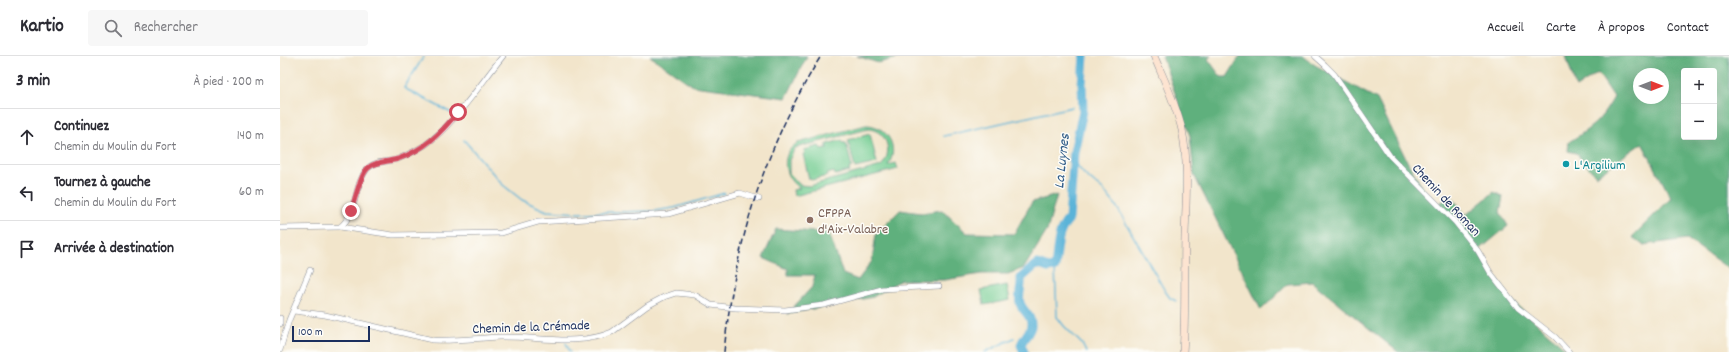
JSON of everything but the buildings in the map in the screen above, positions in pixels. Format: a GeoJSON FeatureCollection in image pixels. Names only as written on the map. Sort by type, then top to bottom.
{"type":"FeatureCollection","features":[{"type":"Feature","properties":{"kind":"main road"},"geometry":{"type":"LineString","coordinates":[[1154,56],[1173,102],[1182,130],[1184,144],[1186,168],[1186,211],[1183,352]]}},
{"type":"Feature","properties":{"kind":"street"},"geometry":{"type":"LineString","coordinates":[[340,227],[348,218],[363,175],[367,168],[374,164],[405,156],[424,146],[440,134],[503,56]]}},
{"type":"Feature","properties":{"kind":"street","name":"Chemin de Roman"},"geometry":{"type":"LineString","coordinates":[[1314,56],[1326,64],[1334,74],[1390,156],[1438,204],[1468,239],[1490,272],[1518,308],[1555,337],[1569,352]]}},
{"type":"Feature","properties":{"kind":"street"},"geometry":{"type":"LineString","coordinates":[[280,228],[340,227],[393,235],[501,233],[538,222],[668,214],[740,193],[759,199]]}},
{"type":"Feature","properties":{"kind":"street"},"geometry":{"type":"LineString","coordinates":[[280,350],[284,335],[310,270]]}},
{"type":"Feature","properties":{"kind":"street","name":"Chemin de la Crémade"},"geometry":{"type":"LineString","coordinates":[[294,311],[349,320],[389,331],[433,340],[451,341],[501,337],[576,340],[606,335],[647,306],[664,297],[676,293],[695,295],[711,305],[735,308],[785,310],[824,305],[882,289],[939,286]]}},
{"type":"Feature","properties":{"kind":"street"},"geometry":{"type":"LineString","coordinates":[[280,318],[280,324]]}},
{"type":"Feature","properties":{"kind":"green space"},"geometry":{"type":"Polygon","coordinates":[[[650,56],[807,56],[786,98],[693,86],[650,56]]]}},
{"type":"Feature","properties":{"kind":"green space"},"geometry":{"type":"Polygon","coordinates":[[[857,56],[906,56],[878,63],[857,56]]]}},
{"type":"Feature","properties":{"kind":"green space"},"geometry":{"type":"Polygon","coordinates":[[[1162,56],[1211,56],[1208,59],[1221,77],[1227,77],[1240,56],[1303,56],[1315,65],[1377,99],[1408,163],[1425,192],[1438,204],[1451,196],[1466,215],[1494,192],[1503,197],[1500,212],[1508,226],[1478,251],[1511,300],[1569,352],[1398,352],[1312,282],[1288,284],[1261,310],[1194,175],[1190,136],[1162,56]]]}},
{"type":"Feature","properties":{"kind":"green space"},"geometry":{"type":"Polygon","coordinates":[[[1566,56],[1729,56],[1729,269],[1687,239],[1643,245],[1632,237],[1671,198],[1642,143],[1596,176],[1576,153],[1568,151],[1569,142],[1584,132],[1600,118],[1614,97],[1598,73],[1576,88],[1566,56]]]}},
{"type":"Feature","properties":{"kind":"green space"},"geometry":{"type":"Polygon","coordinates":[[[866,125],[873,126],[885,133],[889,139],[893,152],[888,165],[896,163],[898,169],[794,196],[793,190],[800,188],[790,179],[787,172],[786,159],[792,147],[798,143],[866,125]],[[868,129],[795,148],[789,160],[789,173],[800,185],[809,186],[881,166],[885,161],[888,149],[884,138],[875,130],[868,129]]]}},
{"type":"Feature","properties":{"kind":"green space"},"geometry":{"type":"Polygon","coordinates":[[[870,134],[877,163],[855,168],[848,140],[870,134]]]}},
{"type":"Feature","properties":{"kind":"green space"},"geometry":{"type":"Polygon","coordinates":[[[842,140],[843,143],[846,143],[852,167],[849,168],[850,171],[835,175],[834,172],[827,174],[827,176],[812,180],[809,179],[803,154],[805,154],[804,150],[819,146],[821,149],[827,148],[827,144],[842,140]]]}},
{"type":"Feature","properties":{"kind":"green space"},"geometry":{"type":"Polygon","coordinates":[[[1057,195],[1047,231],[1024,268],[1008,274],[981,274],[945,280],[901,280],[873,297],[787,314],[812,287],[815,275],[788,275],[788,269],[763,258],[776,229],[829,233],[843,274],[858,280],[872,261],[876,234],[900,210],[921,213],[942,210],[967,233],[1014,234],[1032,202],[1057,195]]]}},
{"type":"Feature","properties":{"kind":"green space"},"geometry":{"type":"Polygon","coordinates":[[[1007,285],[1010,300],[984,305],[981,290],[1007,285]]]}},
{"type":"Feature","properties":{"kind":"waterway"},"geometry":{"type":"LineString","coordinates":[[424,56],[404,88],[455,115]]}},
{"type":"Feature","properties":{"kind":"waterway","name":"La Luynes"},"geometry":{"type":"LineString","coordinates":[[1024,352],[1021,345],[1030,329],[1031,322],[1029,316],[1020,303],[1019,297],[1021,278],[1037,264],[1048,268],[1055,267],[1060,235],[1069,219],[1074,152],[1083,111],[1082,84],[1084,56]]}},
{"type":"Feature","properties":{"kind":"waterway"},"geometry":{"type":"LineString","coordinates":[[944,136],[1072,107]]}},
{"type":"Feature","properties":{"kind":"waterway"},"geometry":{"type":"LineString","coordinates":[[464,140],[503,185],[522,200],[547,211],[578,213],[654,211],[674,208],[725,193]]}},
{"type":"Feature","properties":{"kind":"waterway"},"geometry":{"type":"LineString","coordinates":[[1074,152],[1078,167],[1085,175]]}},
{"type":"Feature","properties":{"kind":"waterway"},"geometry":{"type":"LineString","coordinates":[[1086,176],[1103,190],[1115,204],[1165,291],[1170,298],[1176,301]]}},
{"type":"Feature","properties":{"kind":"waterway"},"geometry":{"type":"LineString","coordinates":[[1055,267],[1057,317],[1082,344],[1086,352]]}},
{"type":"Feature","properties":{"kind":"waterway"},"geometry":{"type":"LineString","coordinates":[[1024,333],[1029,330]]}},
{"type":"Feature","properties":{"kind":"waterway"},"geometry":{"type":"LineString","coordinates":[[985,352],[1014,338]]}},
{"type":"Feature","properties":{"kind":"waterway"},"geometry":{"type":"LineString","coordinates":[[566,343],[570,352]]}},
{"type":"Feature","properties":{"kind":"railway"},"geometry":{"type":"LineString","coordinates":[[724,352],[736,273],[744,235],[755,198],[783,127],[821,56]]}},
{"type":"Feature","properties":{"kind":"place","name":"L'Argilium"},"geometry":{"type":"Point","coordinates":[1566,164]}},
{"type":"Feature","properties":{"kind":"place","name":"CFPPA d'Aix-Valabre"},"geometry":{"type":"Point","coordinates":[810,220]}},
{"type":"Feature","properties":{"kind":"route"},"geometry":{"type":"LineString","coordinates":[[351,211],[363,175],[367,168],[374,164],[405,156],[424,146],[440,134],[458,112]]}}]}
